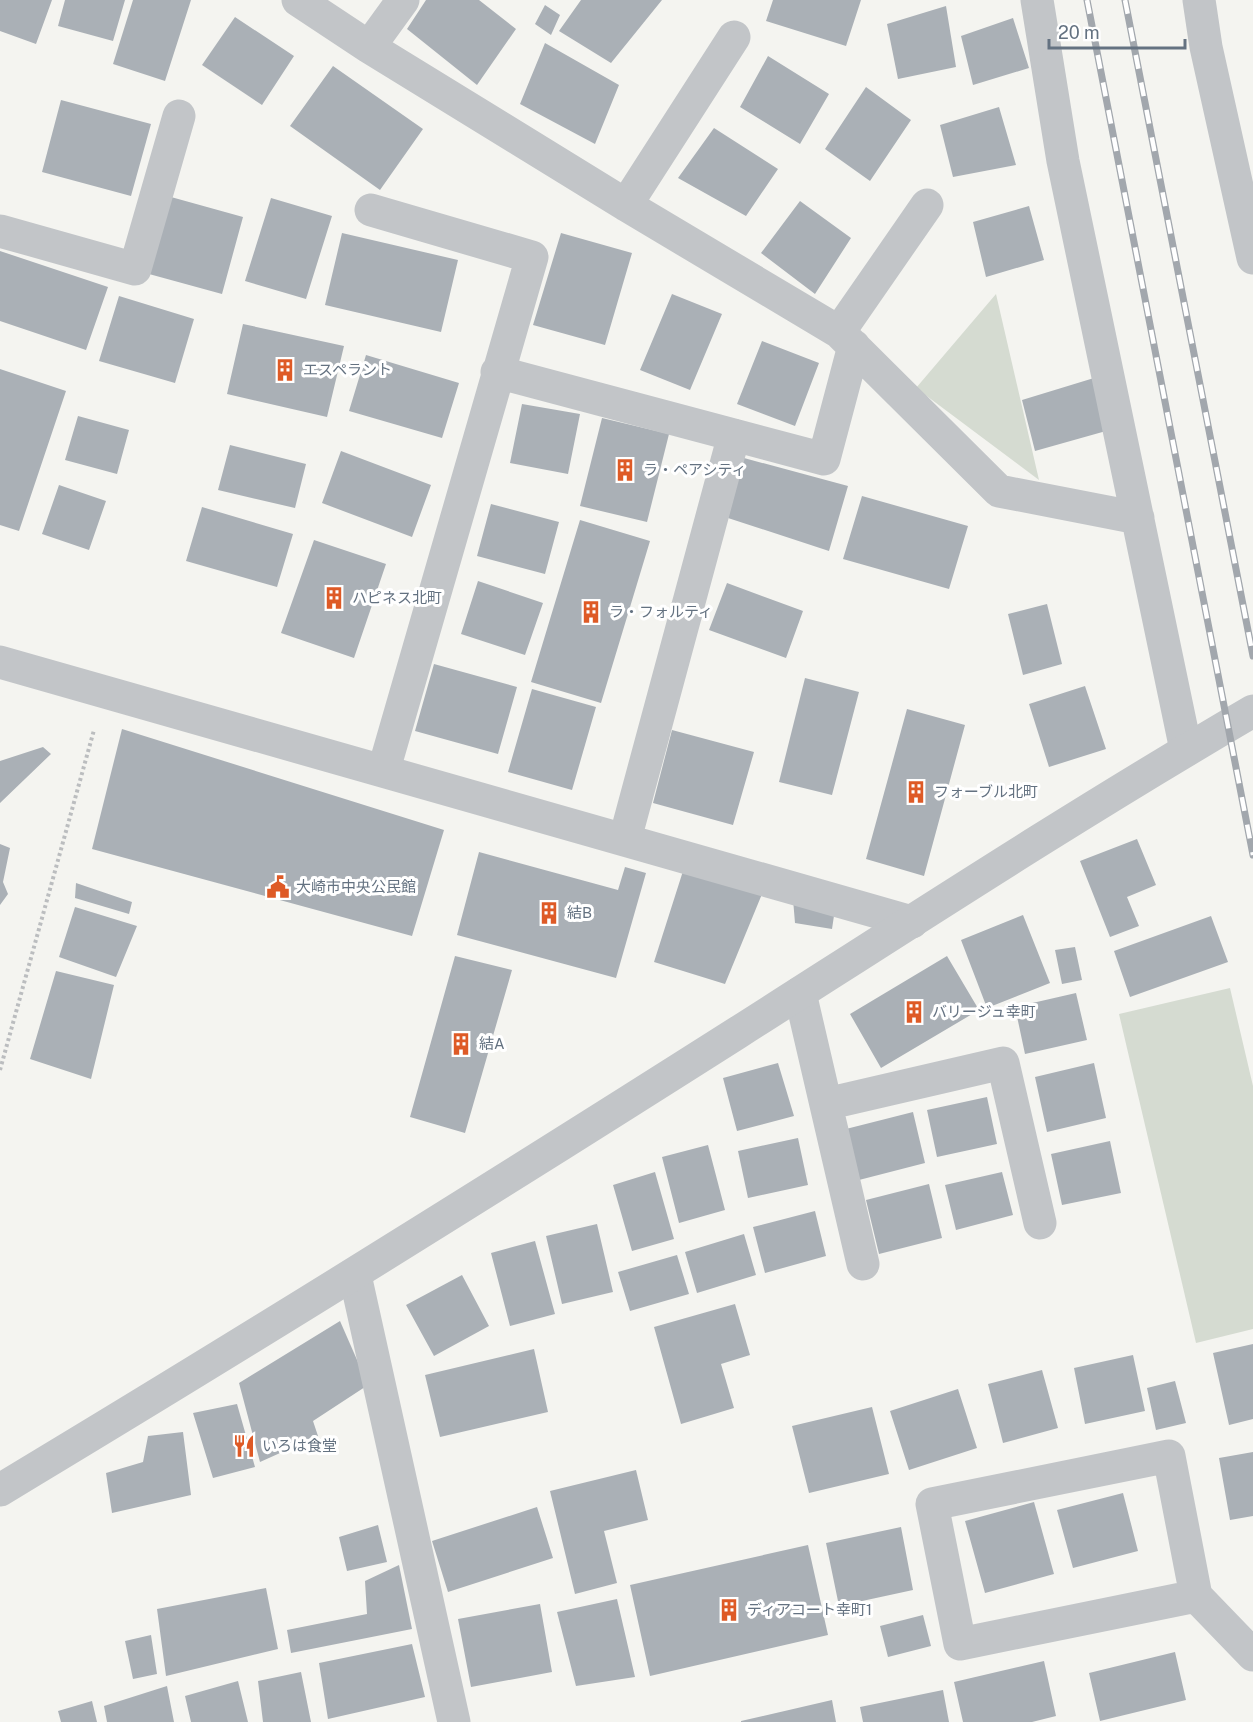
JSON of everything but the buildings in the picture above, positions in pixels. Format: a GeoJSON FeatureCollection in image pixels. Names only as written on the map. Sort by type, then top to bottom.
{"type":"FeatureCollection","features":[{"type":"Feature","properties":{"kind":"street"},"geometry":{"type":"LineString","coordinates":[[298,0],[369,47],[847,339],[999,491],[1138,519]]}},
{"type":"Feature","properties":{"kind":"street"},"geometry":{"type":"LineString","coordinates":[[369,47],[402,0]]}},
{"type":"Feature","properties":{"kind":"street"},"geometry":{"type":"LineString","coordinates":[[1037,0],[1063,161],[1186,750]]}},
{"type":"Feature","properties":{"kind":"street"},"geometry":{"type":"LineString","coordinates":[[1199,0],[1206,47],[1253,258]]}},
{"type":"Feature","properties":{"kind":"street"},"geometry":{"type":"LineString","coordinates":[[626,205],[734,37]]}},
{"type":"Feature","properties":{"kind":"street"},"geometry":{"type":"LineString","coordinates":[[0,231],[135,269],[179,116]]}},
{"type":"Feature","properties":{"kind":"street"},"geometry":{"type":"LineString","coordinates":[[497,372],[824,459],[847,339],[927,205]]}},
{"type":"Feature","properties":{"kind":"street"},"geometry":{"type":"LineString","coordinates":[[371,210],[532,256],[384,770]]}},
{"type":"Feature","properties":{"kind":"street"},"geometry":{"type":"LineString","coordinates":[[625,839],[734,435]]}},
{"type":"Feature","properties":{"kind":"street"},"geometry":{"type":"LineString","coordinates":[[0,662],[912,922]]}},
{"type":"Feature","properties":{"kind":"street"},"geometry":{"type":"LineString","coordinates":[[7,1480],[355,1275],[912,922],[1186,750],[1253,711]]}},
{"type":"Feature","properties":{"kind":"street"},"geometry":{"type":"LineString","coordinates":[[800,993],[863,1264]]}},
{"type":"Feature","properties":{"kind":"street"},"geometry":{"type":"LineString","coordinates":[[825,1104],[1003,1063],[1040,1223]]}},
{"type":"Feature","properties":{"kind":"street"},"geometry":{"type":"LineString","coordinates":[[355,1275],[454,1722]]}},
{"type":"Feature","properties":{"kind":"street"},"geometry":{"type":"LineString","coordinates":[[1196,1596],[960,1644],[932,1504],[1169,1456],[1196,1596],[1253,1655]]}},
{"type":"Feature","properties":{"kind":"path"},"geometry":{"type":"LineString","coordinates":[[0,1070],[104,693]]}},
{"type":"Feature","properties":{"kind":"shaded area"},"geometry":{"type":"Polygon","coordinates":[[[996,294],[1039,480],[916,388],[996,294]]]}},
{"type":"Feature","properties":{"kind":"shaded area"},"geometry":{"type":"Polygon","coordinates":[[[1230,988],[1253,1086],[1253,1329],[1196,1343],[1119,1014],[1230,988]]]}},
{"type":"Feature","properties":{"kind":"railway"},"geometry":{"type":"LineString","coordinates":[[1087,0],[1253,855]]}},
{"type":"Feature","properties":{"kind":"railway"},"geometry":{"type":"LineString","coordinates":[[1125,0],[1253,656]]}},
{"type":"Feature","properties":{"kind":"place","name":"エスペラント"},"geometry":{"type":"Point","coordinates":[285,370]}},
{"type":"Feature","properties":{"kind":"place","name":"ラ・ペアシティ"},"geometry":{"type":"Point","coordinates":[625,470]}},
{"type":"Feature","properties":{"kind":"place","name":"ハピネス北町"},"geometry":{"type":"Point","coordinates":[334,598]}},
{"type":"Feature","properties":{"kind":"place","name":"ラ・フォルティ"},"geometry":{"type":"Point","coordinates":[591,612]}},
{"type":"Feature","properties":{"kind":"place","name":"フォーブル北町"},"geometry":{"type":"Point","coordinates":[916,792]}},
{"type":"Feature","properties":{"kind":"place","name":"大崎市中央公民館"},"geometry":{"type":"Point","coordinates":[278,887]}},
{"type":"Feature","properties":{"kind":"place","name":"結B"},"geometry":{"type":"Point","coordinates":[549,913]}},
{"type":"Feature","properties":{"kind":"place","name":"バリージュ幸町"},"geometry":{"type":"Point","coordinates":[914,1012]}},
{"type":"Feature","properties":{"kind":"place","name":"結A"},"geometry":{"type":"Point","coordinates":[461,1044]}},
{"type":"Feature","properties":{"kind":"place","name":"いろは食堂"},"geometry":{"type":"Point","coordinates":[244,1446]}},
{"type":"Feature","properties":{"kind":"place","name":"ディアコート幸町1"},"geometry":{"type":"Point","coordinates":[729,1610]}}]}
